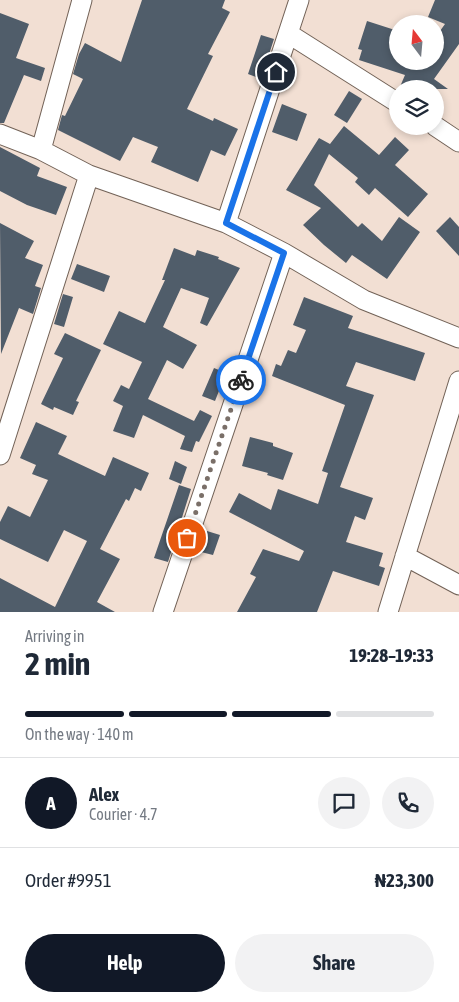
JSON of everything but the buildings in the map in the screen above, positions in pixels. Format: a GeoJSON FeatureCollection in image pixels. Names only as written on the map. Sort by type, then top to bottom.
{"type":"FeatureCollection","features":[{"type":"Feature","properties":{"kind":"street"},"geometry":{"type":"LineString","coordinates":[[41,150],[82,0]]}},
{"type":"Feature","properties":{"kind":"street"},"geometry":{"type":"LineString","coordinates":[[226,223],[299,0]]}},
{"type":"Feature","properties":{"kind":"street"},"geometry":{"type":"LineString","coordinates":[[289,34],[389,97]]}},
{"type":"Feature","properties":{"kind":"street"},"geometry":{"type":"LineString","coordinates":[[444,132],[459,142]]}},
{"type":"Feature","properties":{"kind":"street"},"geometry":{"type":"LineString","coordinates":[[0,134],[41,150],[90,175],[226,223],[284,253],[364,300],[459,338]]}},
{"type":"Feature","properties":{"kind":"street"},"geometry":{"type":"LineString","coordinates":[[0,455],[90,175]]}},
{"type":"Feature","properties":{"kind":"street"},"geometry":{"type":"LineString","coordinates":[[163,612],[284,253]]}},
{"type":"Feature","properties":{"kind":"street"},"geometry":{"type":"LineString","coordinates":[[388,612],[459,381]]}},
{"type":"Feature","properties":{"kind":"street"},"geometry":{"type":"LineString","coordinates":[[405,556],[459,585]]}},
{"type":"Feature","properties":{"kind":"way so far"},"geometry":{"type":"LineString","coordinates":[[187,538],[241,380]]}},
{"type":"Feature","properties":{"kind":"route"},"geometry":{"type":"LineString","coordinates":[[241,380],[284,253],[226,223],[276,72]]}}]}
